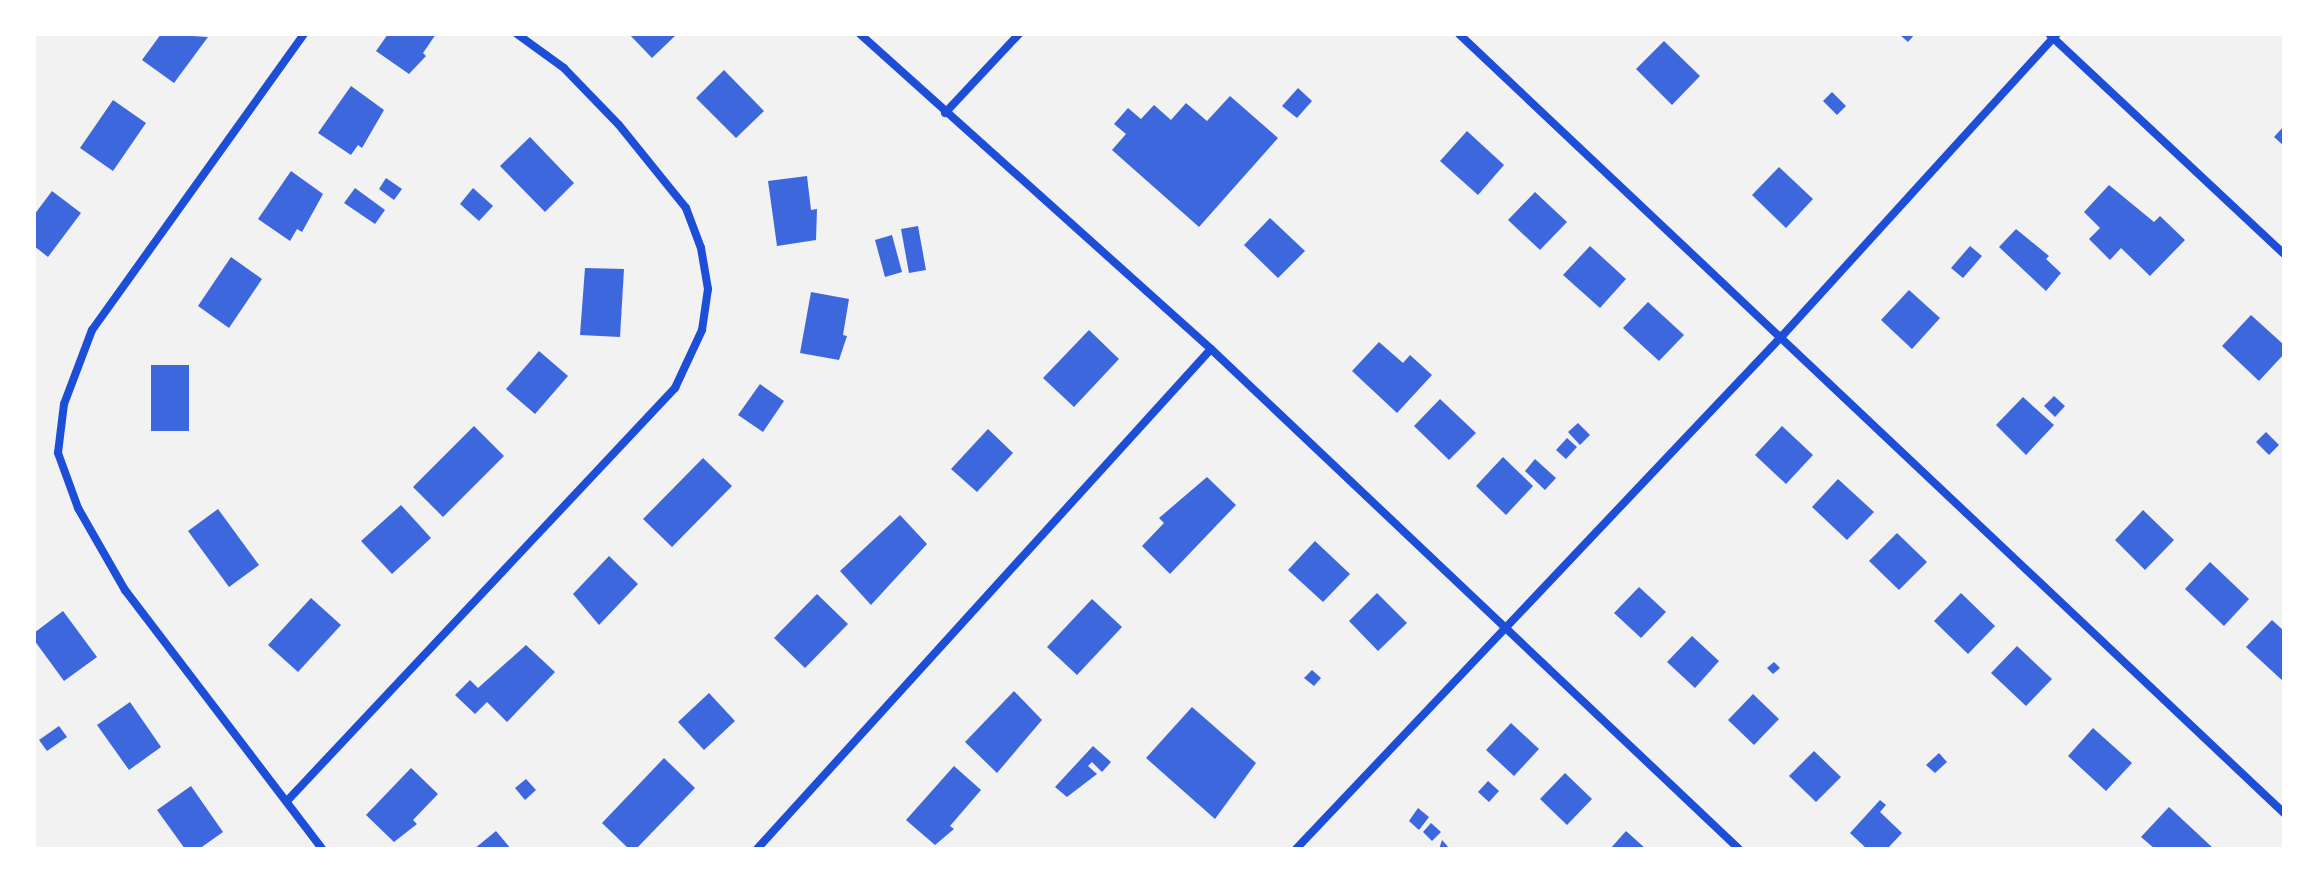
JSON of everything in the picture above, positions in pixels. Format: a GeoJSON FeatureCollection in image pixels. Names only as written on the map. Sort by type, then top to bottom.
{"type":"FeatureCollection","features":[{"type":"Feature","properties":{"kind":"street"},"geometry":{"type":"LineString","coordinates":[[304,34],[92,330],[64,404],[58,453],[78,508],[125,590],[322,849]]}},
{"type":"Feature","properties":{"kind":"street"},"geometry":{"type":"LineString","coordinates":[[287,801],[675,388],[702,330],[708,289],[701,248],[686,208],[661,171],[608,113],[564,68],[517,34]]}},
{"type":"Feature","properties":{"kind":"street"},"geometry":{"type":"LineString","coordinates":[[860,34],[1211,349],[1504,631],[1739,849]]}},
{"type":"Feature","properties":{"kind":"street"},"geometry":{"type":"LineString","coordinates":[[945,113],[1019,34]]}},
{"type":"Feature","properties":{"kind":"street"},"geometry":{"type":"LineString","coordinates":[[1459,34],[1783,335],[2284,813]]}},
{"type":"Feature","properties":{"kind":"street"},"geometry":{"type":"LineString","coordinates":[[1296,849],[1783,335],[2053,35],[2284,254]]}},
{"type":"Feature","properties":{"kind":"street"},"geometry":{"type":"LineString","coordinates":[[757,849],[1211,349]]}},
{"type":"Feature","properties":{"kind":"building"},"geometry":{"type":"Polygon","coordinates":[[[161,34],[208,37],[174,83],[142,60],[161,34]]]}},
{"type":"Feature","properties":{"kind":"building"},"geometry":{"type":"Polygon","coordinates":[[[388,34],[436,34],[423,53],[426,56],[409,74],[376,51],[388,34]]]}},
{"type":"Feature","properties":{"kind":"building"},"geometry":{"type":"Polygon","coordinates":[[[629,34],[677,34],[652,58],[629,34]]]}},
{"type":"Feature","properties":{"kind":"building"},"geometry":{"type":"Polygon","coordinates":[[[1899,34],[1915,34],[1908,42],[1899,34]]]}},
{"type":"Feature","properties":{"kind":"building"},"geometry":{"type":"Polygon","coordinates":[[[1664,41],[1700,76],[1672,105],[1636,69],[1664,41]]]}},
{"type":"Feature","properties":{"kind":"building"},"geometry":{"type":"Polygon","coordinates":[[[724,70],[764,111],[736,138],[696,98],[724,70]]]}},
{"type":"Feature","properties":{"kind":"building"},"geometry":{"type":"Polygon","coordinates":[[[351,86],[384,110],[362,148],[358,145],[351,155],[318,133],[351,86]]]}},
{"type":"Feature","properties":{"kind":"building"},"geometry":{"type":"Polygon","coordinates":[[[1298,88],[1312,101],[1297,118],[1282,106],[1298,88]]]}},
{"type":"Feature","properties":{"kind":"building"},"geometry":{"type":"Polygon","coordinates":[[[1832,92],[1846,106],[1837,115],[1823,101],[1832,92]]]}},
{"type":"Feature","properties":{"kind":"building"},"geometry":{"type":"Polygon","coordinates":[[[1230,96],[1278,138],[1199,227],[1112,150],[1126,134],[1114,124],[1128,108],[1141,119],[1154,105],[1171,120],[1186,103],[1207,121],[1230,96]]]}},
{"type":"Feature","properties":{"kind":"building"},"geometry":{"type":"Polygon","coordinates":[[[113,100],[146,123],[113,171],[80,148],[113,100]]]}},
{"type":"Feature","properties":{"kind":"building"},"geometry":{"type":"Polygon","coordinates":[[[2284,126],[2284,146],[2274,137],[2284,126]]]}},
{"type":"Feature","properties":{"kind":"building"},"geometry":{"type":"Polygon","coordinates":[[[1467,131],[1504,165],[1478,195],[1440,161],[1467,131]]]}},
{"type":"Feature","properties":{"kind":"building"},"geometry":{"type":"Polygon","coordinates":[[[530,137],[574,183],[545,212],[500,166],[530,137]]]}},
{"type":"Feature","properties":{"kind":"building"},"geometry":{"type":"Polygon","coordinates":[[[1779,167],[1813,199],[1786,228],[1752,195],[1779,167]]]}},
{"type":"Feature","properties":{"kind":"building"},"geometry":{"type":"Polygon","coordinates":[[[291,171],[323,194],[302,232],[297,229],[290,241],[258,219],[291,171]]]}},
{"type":"Feature","properties":{"kind":"building"},"geometry":{"type":"Polygon","coordinates":[[[807,176],[811,210],[817,209],[816,240],[777,246],[768,181],[807,176]]]}},
{"type":"Feature","properties":{"kind":"building"},"geometry":{"type":"Polygon","coordinates":[[[386,178],[402,189],[394,200],[379,189],[386,178]]]}},
{"type":"Feature","properties":{"kind":"building"},"geometry":{"type":"Polygon","coordinates":[[[2109,185],[2154,222],[2160,216],[2185,240],[2150,276],[2121,248],[2110,260],[2089,239],[2100,228],[2084,212],[2109,185]]]}},
{"type":"Feature","properties":{"kind":"building"},"geometry":{"type":"Polygon","coordinates":[[[355,188],[385,210],[375,224],[344,203],[355,188]]]}},
{"type":"Feature","properties":{"kind":"building"},"geometry":{"type":"Polygon","coordinates":[[[473,188],[493,206],[479,221],[460,204],[473,188]]]}},
{"type":"Feature","properties":{"kind":"building"},"geometry":{"type":"Polygon","coordinates":[[[52,191],[81,213],[48,257],[34,246],[34,215],[52,191]]]}},
{"type":"Feature","properties":{"kind":"building"},"geometry":{"type":"Polygon","coordinates":[[[1535,192],[1567,222],[1540,250],[1508,220],[1535,192]]]}},
{"type":"Feature","properties":{"kind":"building"},"geometry":{"type":"Polygon","coordinates":[[[1270,218],[1305,251],[1278,278],[1244,245],[1270,218]]]}},
{"type":"Feature","properties":{"kind":"building"},"geometry":{"type":"Polygon","coordinates":[[[918,226],[926,270],[909,273],[901,229],[918,226]]]}},
{"type":"Feature","properties":{"kind":"building"},"geometry":{"type":"Polygon","coordinates":[[[2016,229],[2049,256],[2046,259],[2061,273],[2046,291],[1999,247],[2016,229]]]}},
{"type":"Feature","properties":{"kind":"building"},"geometry":{"type":"Polygon","coordinates":[[[892,235],[902,272],[885,277],[875,240],[892,235]]]}},
{"type":"Feature","properties":{"kind":"building"},"geometry":{"type":"Polygon","coordinates":[[[1590,246],[1626,279],[1600,308],[1563,275],[1590,246]]]}},
{"type":"Feature","properties":{"kind":"building"},"geometry":{"type":"Polygon","coordinates":[[[1970,246],[1982,256],[1963,278],[1951,268],[1970,246]]]}},
{"type":"Feature","properties":{"kind":"building"},"geometry":{"type":"Polygon","coordinates":[[[231,257],[262,279],[229,328],[198,306],[231,257]]]}},
{"type":"Feature","properties":{"kind":"building"},"geometry":{"type":"Polygon","coordinates":[[[585,268],[624,269],[620,337],[580,335],[585,268]]]}},
{"type":"Feature","properties":{"kind":"building"},"geometry":{"type":"Polygon","coordinates":[[[1909,290],[1940,318],[1912,349],[1881,320],[1909,290]]]}},
{"type":"Feature","properties":{"kind":"building"},"geometry":{"type":"Polygon","coordinates":[[[811,292],[849,299],[843,335],[847,336],[839,360],[800,353],[811,292]]]}},
{"type":"Feature","properties":{"kind":"building"},"geometry":{"type":"Polygon","coordinates":[[[1648,302],[1684,335],[1659,361],[1623,328],[1648,302]]]}},
{"type":"Feature","properties":{"kind":"building"},"geometry":{"type":"Polygon","coordinates":[[[2251,315],[2284,345],[2284,354],[2259,381],[2222,346],[2251,315]]]}},
{"type":"Feature","properties":{"kind":"building"},"geometry":{"type":"Polygon","coordinates":[[[1089,330],[1119,359],[1074,407],[1043,378],[1089,330]]]}},
{"type":"Feature","properties":{"kind":"building"},"geometry":{"type":"Polygon","coordinates":[[[1379,342],[1403,363],[1410,355],[1432,375],[1397,413],[1352,371],[1379,342]]]}},
{"type":"Feature","properties":{"kind":"building"},"geometry":{"type":"Polygon","coordinates":[[[539,351],[568,376],[535,414],[506,389],[539,351]]]}},
{"type":"Feature","properties":{"kind":"building"},"geometry":{"type":"Polygon","coordinates":[[[151,365],[189,365],[189,431],[151,431],[151,365]]]}},
{"type":"Feature","properties":{"kind":"building"},"geometry":{"type":"Polygon","coordinates":[[[760,384],[784,401],[763,432],[738,415],[760,384]]]}},
{"type":"Feature","properties":{"kind":"building"},"geometry":{"type":"Polygon","coordinates":[[[2054,396],[2065,406],[2055,417],[2044,406],[2054,396]]]}},
{"type":"Feature","properties":{"kind":"building"},"geometry":{"type":"Polygon","coordinates":[[[2023,397],[2054,425],[2026,455],[1996,425],[2023,397]]]}},
{"type":"Feature","properties":{"kind":"building"},"geometry":{"type":"Polygon","coordinates":[[[1440,399],[1476,433],[1449,460],[1414,426],[1440,399]]]}},
{"type":"Feature","properties":{"kind":"building"},"geometry":{"type":"Polygon","coordinates":[[[1578,423],[1590,435],[1580,445],[1568,432],[1578,423]]]}},
{"type":"Feature","properties":{"kind":"building"},"geometry":{"type":"Polygon","coordinates":[[[474,426],[504,456],[443,517],[413,487],[474,426]]]}},
{"type":"Feature","properties":{"kind":"building"},"geometry":{"type":"Polygon","coordinates":[[[1782,426],[1813,455],[1786,484],[1755,455],[1782,426]]]}},
{"type":"Feature","properties":{"kind":"building"},"geometry":{"type":"Polygon","coordinates":[[[988,429],[1013,453],[977,492],[951,469],[988,429]]]}},
{"type":"Feature","properties":{"kind":"building"},"geometry":{"type":"Polygon","coordinates":[[[2266,432],[2279,445],[2269,455],[2256,442],[2266,432]]]}},
{"type":"Feature","properties":{"kind":"building"},"geometry":{"type":"Polygon","coordinates":[[[1567,438],[1577,447],[1566,459],[1556,450],[1567,438]]]}},
{"type":"Feature","properties":{"kind":"building"},"geometry":{"type":"Polygon","coordinates":[[[1503,457],[1533,486],[1506,515],[1476,486],[1503,457]]]}},
{"type":"Feature","properties":{"kind":"building"},"geometry":{"type":"Polygon","coordinates":[[[703,458],[732,486],[672,547],[643,519],[703,458]]]}},
{"type":"Feature","properties":{"kind":"building"},"geometry":{"type":"Polygon","coordinates":[[[1535,459],[1556,478],[1545,490],[1525,471],[1535,459]]]}},
{"type":"Feature","properties":{"kind":"building"},"geometry":{"type":"Polygon","coordinates":[[[1207,477],[1236,505],[1170,574],[1142,546],[1164,523],[1159,518],[1207,477]]]}},
{"type":"Feature","properties":{"kind":"building"},"geometry":{"type":"Polygon","coordinates":[[[1838,479],[1874,512],[1847,540],[1812,507],[1838,479]]]}},
{"type":"Feature","properties":{"kind":"building"},"geometry":{"type":"Polygon","coordinates":[[[401,505],[431,538],[392,574],[361,541],[401,505]]]}},
{"type":"Feature","properties":{"kind":"building"},"geometry":{"type":"Polygon","coordinates":[[[218,509],[259,565],[229,587],[188,531],[218,509]]]}},
{"type":"Feature","properties":{"kind":"building"},"geometry":{"type":"Polygon","coordinates":[[[2143,510],[2174,540],[2145,570],[2115,540],[2143,510]]]}},
{"type":"Feature","properties":{"kind":"building"},"geometry":{"type":"Polygon","coordinates":[[[900,515],[927,544],[871,605],[840,571],[900,515]]]}},
{"type":"Feature","properties":{"kind":"building"},"geometry":{"type":"Polygon","coordinates":[[[1897,533],[1927,562],[1899,590],[1869,561],[1897,533]]]}},
{"type":"Feature","properties":{"kind":"building"},"geometry":{"type":"Polygon","coordinates":[[[1315,541],[1350,574],[1323,602],[1288,570],[1315,541]]]}},
{"type":"Feature","properties":{"kind":"building"},"geometry":{"type":"Polygon","coordinates":[[[609,556],[638,584],[599,625],[573,594],[609,556]]]}},
{"type":"Feature","properties":{"kind":"building"},"geometry":{"type":"Polygon","coordinates":[[[2210,562],[2249,599],[2224,626],[2185,589],[2210,562]]]}},
{"type":"Feature","properties":{"kind":"building"},"geometry":{"type":"Polygon","coordinates":[[[1639,587],[1666,612],[1641,638],[1614,613],[1639,587]]]}},
{"type":"Feature","properties":{"kind":"building"},"geometry":{"type":"Polygon","coordinates":[[[1377,593],[1407,623],[1378,651],[1349,621],[1377,593]]]}},
{"type":"Feature","properties":{"kind":"building"},"geometry":{"type":"Polygon","coordinates":[[[1961,593],[1995,626],[1968,654],[1934,621],[1961,593]]]}},
{"type":"Feature","properties":{"kind":"building"},"geometry":{"type":"Polygon","coordinates":[[[817,594],[848,624],[805,668],[774,638],[817,594]]]}},
{"type":"Feature","properties":{"kind":"building"},"geometry":{"type":"Polygon","coordinates":[[[311,598],[341,625],[298,672],[268,645],[311,598]]]}},
{"type":"Feature","properties":{"kind":"building"},"geometry":{"type":"Polygon","coordinates":[[[1092,599],[1122,627],[1077,675],[1047,647],[1092,599]]]}},
{"type":"Feature","properties":{"kind":"building"},"geometry":{"type":"Polygon","coordinates":[[[63,611],[97,657],[64,681],[34,640],[34,633],[63,611]]]}},
{"type":"Feature","properties":{"kind":"building"},"geometry":{"type":"Polygon","coordinates":[[[2272,620],[2284,631],[2284,682],[2246,647],[2272,620]]]}},
{"type":"Feature","properties":{"kind":"building"},"geometry":{"type":"Polygon","coordinates":[[[1692,636],[1719,661],[1695,688],[1667,662],[1692,636]]]}},
{"type":"Feature","properties":{"kind":"building"},"geometry":{"type":"Polygon","coordinates":[[[526,645],[555,672],[507,722],[487,702],[475,714],[455,695],[470,680],[478,688],[526,645]]]}},
{"type":"Feature","properties":{"kind":"building"},"geometry":{"type":"Polygon","coordinates":[[[2017,646],[2052,679],[2026,706],[1991,673],[2017,646]]]}},
{"type":"Feature","properties":{"kind":"building"},"geometry":{"type":"Polygon","coordinates":[[[1774,662],[1780,668],[1773,674],[1767,668],[1774,662]]]}},
{"type":"Feature","properties":{"kind":"building"},"geometry":{"type":"Polygon","coordinates":[[[1312,670],[1321,678],[1314,686],[1304,678],[1312,670]]]}},
{"type":"Feature","properties":{"kind":"building"},"geometry":{"type":"Polygon","coordinates":[[[1014,691],[1042,720],[997,773],[965,742],[1014,691]]]}},
{"type":"Feature","properties":{"kind":"building"},"geometry":{"type":"Polygon","coordinates":[[[709,693],[735,721],[704,750],[678,722],[709,693]]]}},
{"type":"Feature","properties":{"kind":"building"},"geometry":{"type":"Polygon","coordinates":[[[1753,694],[1779,719],[1754,745],[1728,720],[1753,694]]]}},
{"type":"Feature","properties":{"kind":"building"},"geometry":{"type":"Polygon","coordinates":[[[130,702],[161,747],[129,770],[97,725],[130,702]]]}},
{"type":"Feature","properties":{"kind":"building"},"geometry":{"type":"Polygon","coordinates":[[[1192,707],[1256,763],[1215,819],[1146,758],[1192,707]]]}},
{"type":"Feature","properties":{"kind":"building"},"geometry":{"type":"Polygon","coordinates":[[[1511,723],[1539,749],[1514,776],[1486,750],[1511,723]]]}},
{"type":"Feature","properties":{"kind":"building"},"geometry":{"type":"Polygon","coordinates":[[[59,726],[67,737],[47,751],[39,740],[59,726]]]}},
{"type":"Feature","properties":{"kind":"building"},"geometry":{"type":"Polygon","coordinates":[[[2093,728],[2132,763],[2106,791],[2068,756],[2093,728]]]}},
{"type":"Feature","properties":{"kind":"building"},"geometry":{"type":"Polygon","coordinates":[[[1093,746],[1111,762],[1102,772],[1092,762],[1088,766],[1097,774],[1067,797],[1055,787],[1093,746]]]}},
{"type":"Feature","properties":{"kind":"building"},"geometry":{"type":"Polygon","coordinates":[[[1814,751],[1841,777],[1816,802],[1789,776],[1814,751]]]}},
{"type":"Feature","properties":{"kind":"building"},"geometry":{"type":"Polygon","coordinates":[[[1939,753],[1947,762],[1935,773],[1926,765],[1939,753]]]}},
{"type":"Feature","properties":{"kind":"building"},"geometry":{"type":"Polygon","coordinates":[[[664,758],[695,788],[636,849],[629,849],[602,823],[664,758]]]}},
{"type":"Feature","properties":{"kind":"building"},"geometry":{"type":"Polygon","coordinates":[[[954,766],[981,790],[950,826],[954,829],[935,845],[906,820],[954,766]]]}},
{"type":"Feature","properties":{"kind":"building"},"geometry":{"type":"Polygon","coordinates":[[[411,768],[438,794],[413,820],[417,824],[394,842],[366,815],[411,768]]]}},
{"type":"Feature","properties":{"kind":"building"},"geometry":{"type":"Polygon","coordinates":[[[1565,773],[1592,799],[1567,825],[1540,799],[1565,773]]]}},
{"type":"Feature","properties":{"kind":"building"},"geometry":{"type":"Polygon","coordinates":[[[526,779],[536,790],[525,800],[515,788],[526,779]]]}},
{"type":"Feature","properties":{"kind":"building"},"geometry":{"type":"Polygon","coordinates":[[[1488,781],[1499,791],[1489,802],[1478,792],[1488,781]]]}},
{"type":"Feature","properties":{"kind":"building"},"geometry":{"type":"Polygon","coordinates":[[[191,786],[223,832],[199,849],[185,849],[157,810],[191,786]]]}},
{"type":"Feature","properties":{"kind":"building"},"geometry":{"type":"Polygon","coordinates":[[[1880,800],[1886,805],[1880,812],[1902,833],[1887,849],[1867,849],[1850,833],[1880,800]]]}},
{"type":"Feature","properties":{"kind":"building"},"geometry":{"type":"Polygon","coordinates":[[[2169,807],[2214,849],[2155,849],[2141,837],[2169,807]]]}},
{"type":"Feature","properties":{"kind":"building"},"geometry":{"type":"Polygon","coordinates":[[[1418,808],[1429,817],[1419,830],[1409,821],[1418,808]]]}},
{"type":"Feature","properties":{"kind":"building"},"geometry":{"type":"Polygon","coordinates":[[[1431,823],[1441,832],[1432,841],[1423,832],[1431,823]]]}},
{"type":"Feature","properties":{"kind":"building"},"geometry":{"type":"Polygon","coordinates":[[[496,831],[511,849],[474,849],[496,831]]]}},
{"type":"Feature","properties":{"kind":"building"},"geometry":{"type":"Polygon","coordinates":[[[1626,831],[1646,849],[1610,849],[1626,831]]]}},
{"type":"Feature","properties":{"kind":"building"},"geometry":{"type":"Polygon","coordinates":[[[1442,840],[1450,849],[1439,849],[1442,840]]]}}]}
